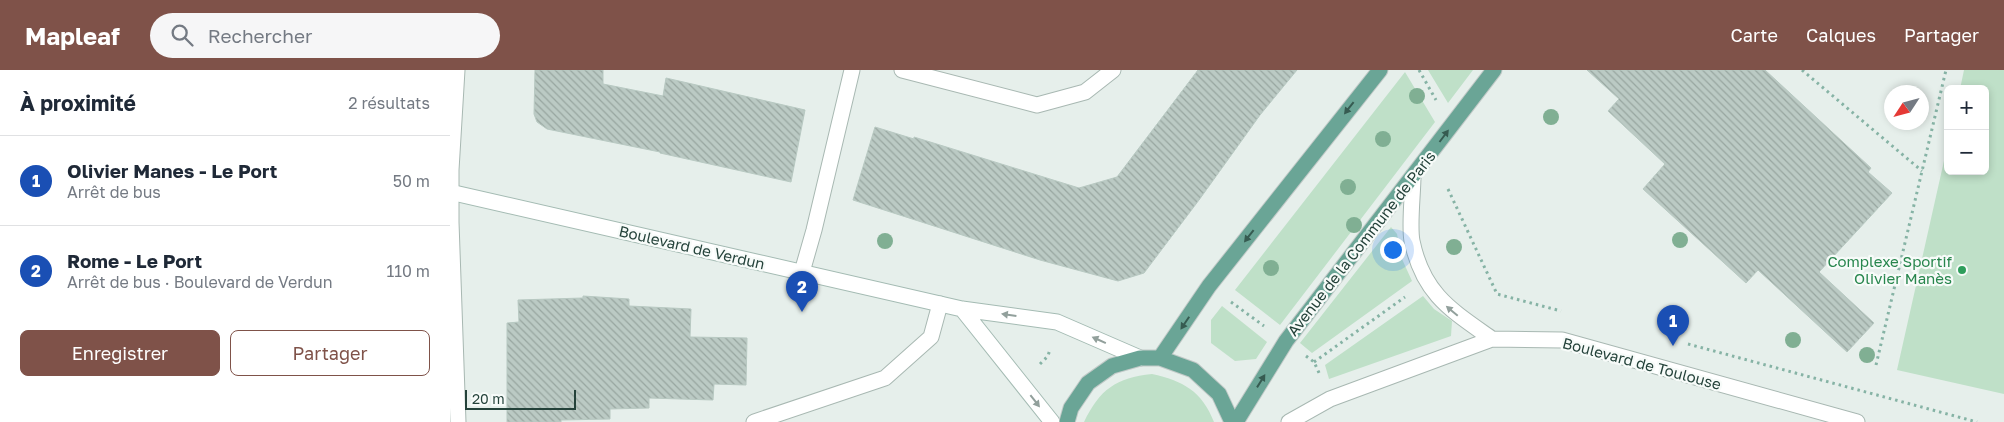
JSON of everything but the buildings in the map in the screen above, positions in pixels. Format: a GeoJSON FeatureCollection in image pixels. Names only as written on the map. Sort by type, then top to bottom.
{"type":"FeatureCollection","features":[{"type":"Feature","properties":{"kind":"main road"},"geometry":{"type":"LineString","coordinates":[[1160,358],[1209,286],[1380,70]]}},
{"type":"Feature","properties":{"kind":"main road","name":"Avenue de la Commune de Paris"},"geometry":{"type":"LineString","coordinates":[[1234,422],[1286,341],[1494,70]]}},
{"type":"Feature","properties":{"kind":"main road"},"geometry":{"type":"LineString","coordinates":[[1067,422],[1071,408],[1088,383],[1112,366],[1140,358],[1160,358],[1193,370],[1219,394],[1234,422]]}},
{"type":"Feature","properties":{"kind":"street"},"geometry":{"type":"LineString","coordinates":[[457,70],[451,192],[458,422]]}},
{"type":"Feature","properties":{"kind":"street"},"geometry":{"type":"LineString","coordinates":[[802,272],[814,230],[852,70]]}},
{"type":"Feature","properties":{"kind":"street"},"geometry":{"type":"LineString","coordinates":[[902,70],[1037,106],[1085,92],[1114,70]]}},
{"type":"Feature","properties":{"kind":"street"},"geometry":{"type":"LineString","coordinates":[[1413,176],[1412,240],[1426,282],[1450,309],[1492,339]]}},
{"type":"Feature","properties":{"kind":"street","name":"Boulevard de Verdun"},"geometry":{"type":"LineString","coordinates":[[451,192],[962,309],[1057,322],[1140,358]]}},
{"type":"Feature","properties":{"kind":"street"},"geometry":{"type":"LineString","coordinates":[[754,422],[885,378],[931,337],[940,304]]}},
{"type":"Feature","properties":{"kind":"street"},"geometry":{"type":"LineString","coordinates":[[962,309],[1052,422]]}},
{"type":"Feature","properties":{"kind":"street","name":"Boulevard de Toulouse"},"geometry":{"type":"LineString","coordinates":[[1289,422],[1330,399],[1492,339],[1562,340],[1856,422]]}},
{"type":"Feature","properties":{"kind":"path"},"geometry":{"type":"LineString","coordinates":[[1419,70],[1438,103]]}},
{"type":"Feature","properties":{"kind":"path"},"geometry":{"type":"LineString","coordinates":[[1802,70],[1922,171]]}},
{"type":"Feature","properties":{"kind":"path"},"geometry":{"type":"LineString","coordinates":[[1876,365],[1946,70]]}},
{"type":"Feature","properties":{"kind":"path"},"geometry":{"type":"LineString","coordinates":[[1448,189],[1496,294],[1563,312]]}},
{"type":"Feature","properties":{"kind":"path"},"geometry":{"type":"LineString","coordinates":[[1314,362],[1412,292]]}},
{"type":"Feature","properties":{"kind":"path"},"geometry":{"type":"LineString","coordinates":[[1226,298],[1268,329]]}},
{"type":"Feature","properties":{"kind":"path"},"geometry":{"type":"LineString","coordinates":[[1687,344],[1977,422]]}},
{"type":"Feature","properties":{"kind":"path"},"geometry":{"type":"LineString","coordinates":[[1037,366],[1048,356],[1051,347]]}},
{"type":"Feature","properties":{"kind":"path"},"geometry":{"type":"LineString","coordinates":[[1302,353],[1314,362],[1322,381]]}},
{"type":"Feature","properties":{"kind":"green space"},"geometry":{"type":"Polygon","coordinates":[[[1428,70],[1473,70],[1448,103],[1428,70]]]}},
{"type":"Feature","properties":{"kind":"green space","name":"Complexe Sportif Olivier Manès"},"geometry":{"type":"Polygon","coordinates":[[[1964,70],[2004,70],[2004,394],[1897,370],[1944,161],[1944,175],[1989,175],[1989,85],[1961,85],[1964,70]]]}},
{"type":"Feature","properties":{"kind":"green space"},"geometry":{"type":"Polygon","coordinates":[[[1405,72],[1435,122],[1280,325],[1235,290],[1405,72]]]}},
{"type":"Feature","properties":{"kind":"green space"},"geometry":{"type":"Polygon","coordinates":[[[1391,227],[1397,234],[1402,259],[1412,281],[1312,353],[1300,343],[1391,227]]]}},
{"type":"Feature","properties":{"kind":"green space"},"geometry":{"type":"Polygon","coordinates":[[[1423,296],[1434,309],[1452,321],[1451,336],[1329,379],[1325,365],[1423,296]]]}},
{"type":"Feature","properties":{"kind":"green space"},"geometry":{"type":"Polygon","coordinates":[[[1222,306],[1267,342],[1256,359],[1235,361],[1211,343],[1211,320],[1222,306]]]}},
{"type":"Feature","properties":{"kind":"green space"},"geometry":{"type":"Polygon","coordinates":[[[1152,374],[1173,380],[1190,389],[1204,402],[1214,422],[1084,422],[1096,401],[1110,387],[1128,379],[1152,374]]]}},
{"type":"Feature","properties":{"kind":"place","name":"Complexe Sportif Olivier Manès"},"geometry":{"type":"Point","coordinates":[1962,270]}},
{"type":"Feature","properties":{"kind":"place","name":"Rome - Le Port"},"geometry":{"type":"Point","coordinates":[802,312]}},
{"type":"Feature","properties":{"kind":"place","name":"Olivier Manes - Le Port"},"geometry":{"type":"Point","coordinates":[1673,346]}}]}
